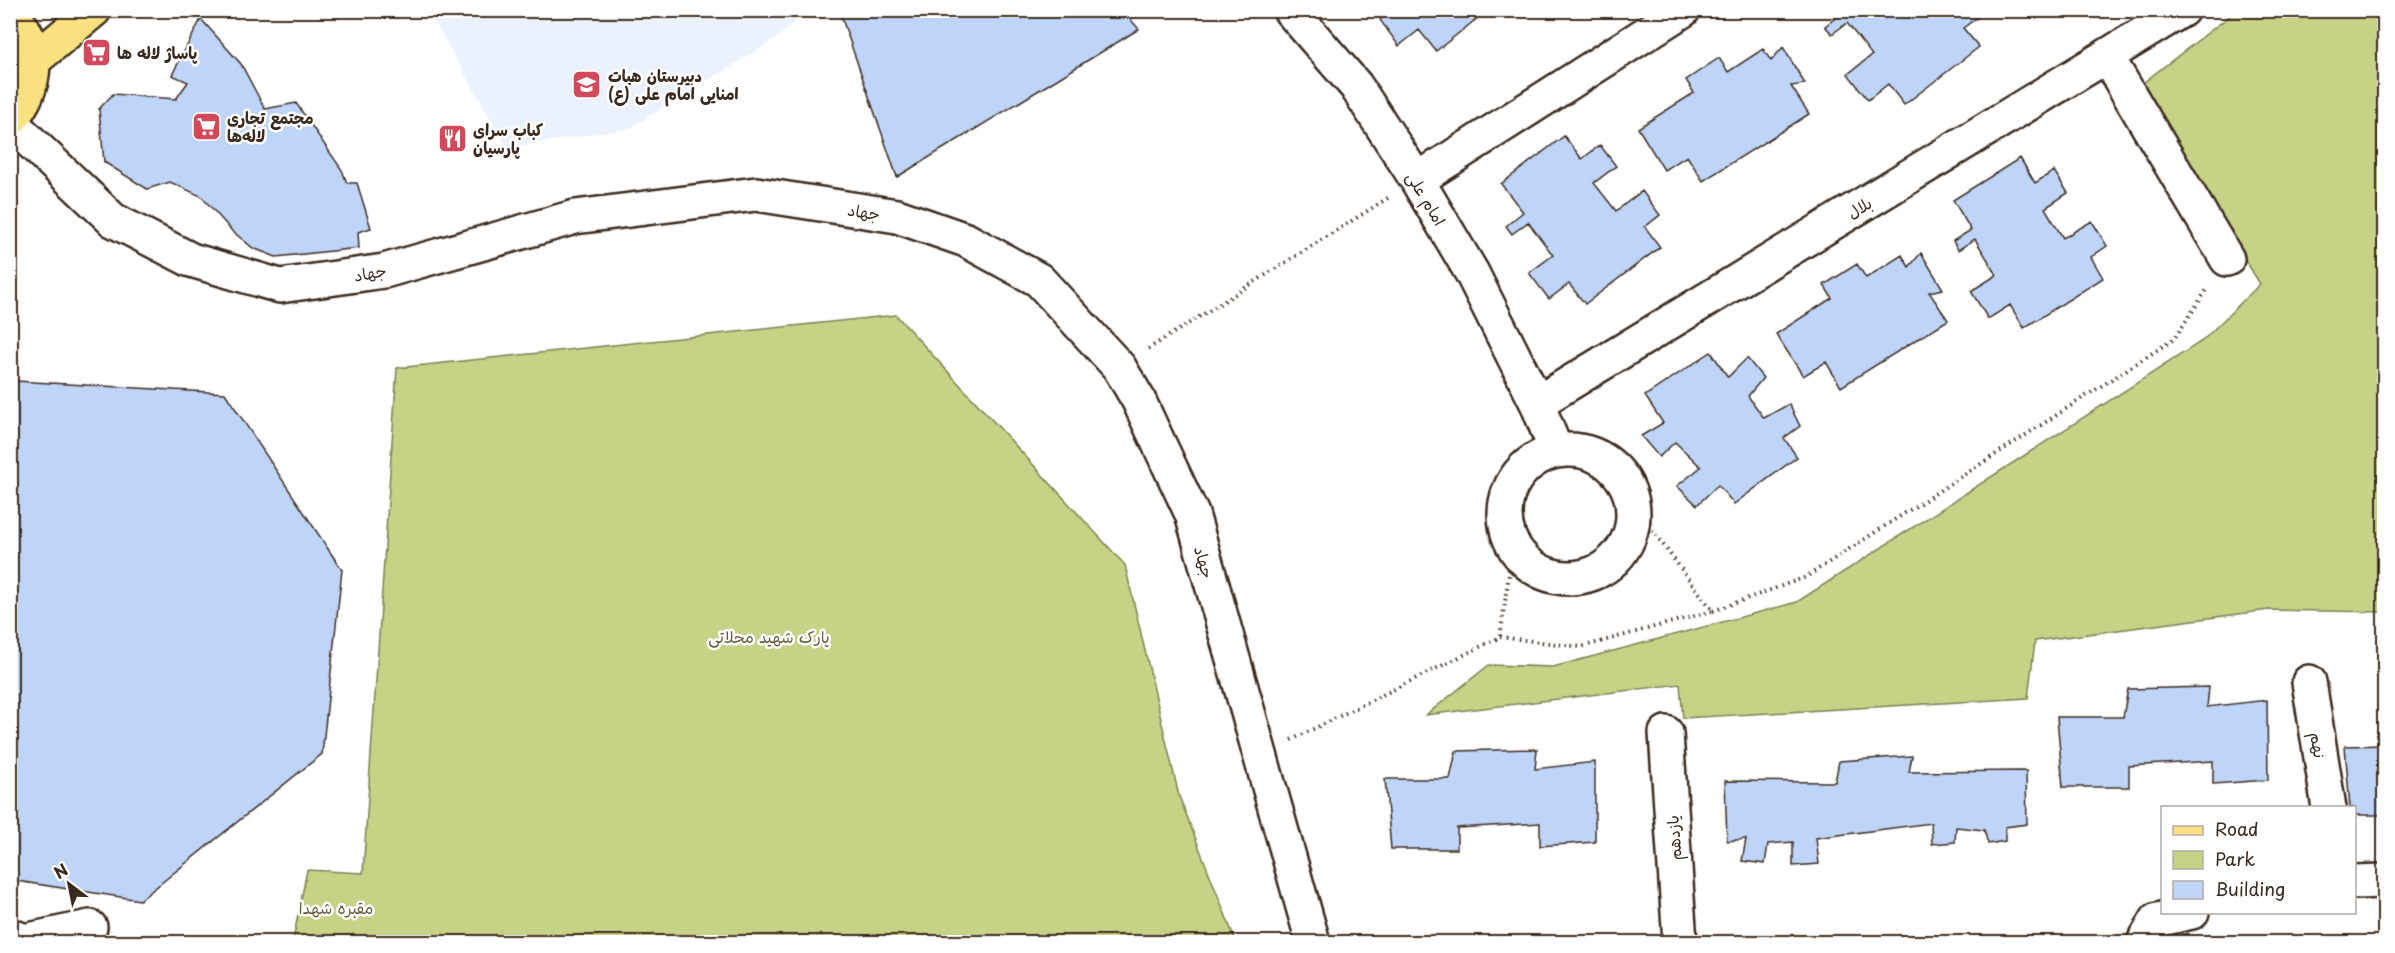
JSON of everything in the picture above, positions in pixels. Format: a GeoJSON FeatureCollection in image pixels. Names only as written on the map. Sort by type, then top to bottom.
{"type":"FeatureCollection","features":[{"type":"Feature","properties":{"kind":"main road"},"geometry":{"type":"LineString","coordinates":[[34,60],[94,10]]}},
{"type":"Feature","properties":{"kind":"main road"},"geometry":{"type":"LineString","coordinates":[[10,14],[29,39],[34,60],[33,83],[24,104],[10,121]]}},
{"type":"Feature","properties":{"kind":"street","name":"امام علی"},"geometry":{"type":"LineString","coordinates":[[1290,10],[1356,86],[1417,180],[1472,273],[1537,403],[1556,451]]}},
{"type":"Feature","properties":{"kind":"street"},"geometry":{"type":"LineString","coordinates":[[1417,180],[1683,10]]}},
{"type":"Feature","properties":{"kind":"street","name":"بلال"},"geometry":{"type":"LineString","coordinates":[[1537,403],[2182,10]]}},
{"type":"Feature","properties":{"kind":"street"},"geometry":{"type":"LineString","coordinates":[[2107,57],[2227,259]]}},
{"type":"Feature","properties":{"kind":"street","name":"جهاد"},"geometry":{"type":"LineString","coordinates":[[10,121],[113,220],[191,260],[280,286],[384,271],[575,217],[756,194],[897,216],[966,240],[1039,280],[1119,367],[1138,399],[1191,514],[1313,942]]}},
{"type":"Feature","properties":{"kind":"street"},"geometry":{"type":"LineString","coordinates":[[1577,450],[1597,456],[1614,468],[1627,485],[1633,505],[1633,525],[1625,545],[1612,562],[1594,573],[1574,578],[1553,576],[1534,567],[1518,554],[1508,535],[1505,514],[1509,492],[1519,473],[1536,459],[1556,451],[1577,450]]}},
{"type":"Feature","properties":{"kind":"street","name":"نهم"},"geometry":{"type":"LineString","coordinates":[[2309,682],[2329,806]]}},
{"type":"Feature","properties":{"kind":"street","name":"یازدهم"},"geometry":{"type":"LineString","coordinates":[[1666,732],[1680,942]]}},
{"type":"Feature","properties":{"kind":"street"},"geometry":{"type":"LineString","coordinates":[[2356,882],[2385,881]]}},
{"type":"Feature","properties":{"kind":"street"},"geometry":{"type":"LineString","coordinates":[[2144,942],[2157,920],[2183,914]]}},
{"type":"Feature","properties":{"kind":"street"},"geometry":{"type":"LineString","coordinates":[[10,935],[24,941],[90,927]]}},
{"type":"Feature","properties":{"kind":"path"},"geometry":{"type":"LineString","coordinates":[[1119,367],[1417,180]]}},
{"type":"Feature","properties":{"kind":"path"},"geometry":{"type":"LineString","coordinates":[[1260,755],[1500,637],[1581,647],[1713,611],[1806,577],[2174,339],[2227,259]]}},
{"type":"Feature","properties":{"kind":"path"},"geometry":{"type":"LineString","coordinates":[[1633,505],[1713,611]]}},
{"type":"Feature","properties":{"kind":"path"},"geometry":{"type":"LineString","coordinates":[[1500,637],[1509,574],[1508,535]]}},
{"type":"Feature","properties":{"kind":"shaded area","name":"دبیرستان هیات امنایی امام علی (ع)"},"geometry":{"type":"Polygon","coordinates":[[[800,10],[800,17],[776,39],[630,128],[508,148],[428,11],[800,10]]]}},
{"type":"Feature","properties":{"kind":"green space"},"geometry":{"type":"Polygon","coordinates":[[[2236,11],[2384,11],[2384,612],[2269,610],[2035,641],[2028,698],[1683,718],[1680,684],[1426,715],[1489,665],[1553,667],[1797,602],[2202,341],[2260,284],[2139,86],[2236,11]]]}},
{"type":"Feature","properties":{"kind":"green space","name":"پارک شهید محلاتی"},"geometry":{"type":"Polygon","coordinates":[[[896,315],[1125,565],[1179,796],[1236,942],[293,940],[307,870],[363,873],[397,368],[896,315]]]}},
{"type":"Feature","properties":{"kind":"building"},"geometry":{"type":"Polygon","coordinates":[[[839,10],[1122,10],[1139,29],[897,177],[839,10]]]}},
{"type":"Feature","properties":{"kind":"building"},"geometry":{"type":"Polygon","coordinates":[[[1392,10],[1488,10],[1436,51],[1419,30],[1399,46],[1380,20],[1392,10]]]}},
{"type":"Feature","properties":{"kind":"building"},"geometry":{"type":"Polygon","coordinates":[[[1840,10],[1975,10],[1979,16],[1963,28],[1979,47],[1904,105],[1888,84],[1868,100],[1848,74],[1872,55],[1847,23],[1832,34],[1825,26],[1842,13],[1840,10]]]}},
{"type":"Feature","properties":{"kind":"building","name":"مجتمع تجاری لاله‌ها"},"geometry":{"type":"Polygon","coordinates":[[[201,19],[241,64],[265,109],[296,103],[342,170],[347,183],[357,183],[371,228],[358,232],[359,248],[276,257],[253,248],[232,231],[201,196],[170,182],[147,189],[104,162],[99,109],[113,94],[176,99],[188,82],[172,75],[201,19]]]}},
{"type":"Feature","properties":{"kind":"building"},"geometry":{"type":"Polygon","coordinates":[[[1783,47],[1805,84],[1791,86],[1809,114],[1703,181],[1687,156],[1664,170],[1638,128],[1694,93],[1686,80],[1719,58],[1728,72],[1763,49],[1771,61],[1783,47]]]}},
{"type":"Feature","properties":{"kind":"building"},"geometry":{"type":"Polygon","coordinates":[[[1564,136],[1582,159],[1600,145],[1616,166],[1594,183],[1616,211],[1642,191],[1660,215],[1645,227],[1660,247],[1585,304],[1569,284],[1549,299],[1529,273],[1553,255],[1528,222],[1512,234],[1506,226],[1523,212],[1501,184],[1564,136]]]}},
{"type":"Feature","properties":{"kind":"building"},"geometry":{"type":"Polygon","coordinates":[[[2020,158],[2035,183],[2054,171],[2068,193],[2045,208],[2063,238],[2092,221],[2107,246],[2091,257],[2103,278],[2024,328],[2010,305],[1988,319],[1971,291],[1997,275],[1975,239],[1958,250],[1953,241],[1971,230],[1953,200],[2020,158]]]}},
{"type":"Feature","properties":{"kind":"building"},"geometry":{"type":"Polygon","coordinates":[[[1921,253],[1943,289],[1929,292],[1948,320],[1841,387],[1826,362],[1803,376],[1776,334],[1832,298],[1824,285],[1857,264],[1866,278],[1902,255],[1909,267],[1921,253]]]}},
{"type":"Feature","properties":{"kind":"building"},"geometry":{"type":"Polygon","coordinates":[[[1711,352],[1728,377],[1747,358],[1763,378],[1748,396],[1764,418],[1789,404],[1800,426],[1784,438],[1797,457],[1734,504],[1718,485],[1697,505],[1677,486],[1701,467],[1675,442],[1659,457],[1641,436],[1663,423],[1645,396],[1711,352]]]}},
{"type":"Feature","properties":{"kind":"building"},"geometry":{"type":"Polygon","coordinates":[[[15,381],[225,393],[342,570],[322,754],[140,900],[10,880],[10,384],[15,381]]]}},
{"type":"Feature","properties":{"kind":"building"},"geometry":{"type":"Polygon","coordinates":[[[2209,687],[2207,707],[2267,700],[2268,780],[2213,784],[2213,761],[2129,766],[2129,787],[2063,787],[2057,717],[2123,717],[2128,689],[2209,687]]]}},
{"type":"Feature","properties":{"kind":"building"},"geometry":{"type":"Polygon","coordinates":[[[2384,745],[2384,815],[2356,815],[2356,806],[2350,806],[2345,746],[2384,745]]]}},
{"type":"Feature","properties":{"kind":"building"},"geometry":{"type":"Polygon","coordinates":[[[1537,749],[1535,769],[1595,762],[1595,842],[1540,846],[1540,823],[1457,828],[1457,849],[1391,849],[1385,779],[1450,779],[1456,751],[1537,749]]]}},
{"type":"Feature","properties":{"kind":"building"},"geometry":{"type":"Polygon","coordinates":[[[1912,756],[1909,772],[2026,771],[2027,824],[2005,827],[2005,841],[1988,844],[1984,830],[1956,827],[1955,842],[1932,844],[1931,823],[1816,838],[1819,864],[1793,866],[1793,842],[1768,844],[1765,864],[1742,861],[1746,839],[1727,841],[1725,781],[1835,782],[1839,761],[1912,756]]]}},
{"type":"Feature","properties":{"kind":"place","name":"پاساژ لاله ها"},"geometry":{"type":"Point","coordinates":[96,52]}},
{"type":"Feature","properties":{"kind":"place","name":"دبیرستان هیات امنایی امام علی (ع)"},"geometry":{"type":"Point","coordinates":[587,84]}},
{"type":"Feature","properties":{"kind":"place","name":"مجتمع تجاری لاله‌ها"},"geometry":{"type":"Point","coordinates":[206,126]}},
{"type":"Feature","properties":{"kind":"place","name":"کباب سرای پارسیان"},"geometry":{"type":"Point","coordinates":[452,138]}},
{"type":"Feature","properties":{"kind":"park label","name":"مقبره شهدا"},"geometry":{"type":"Point","coordinates":[336,907]}}]}
